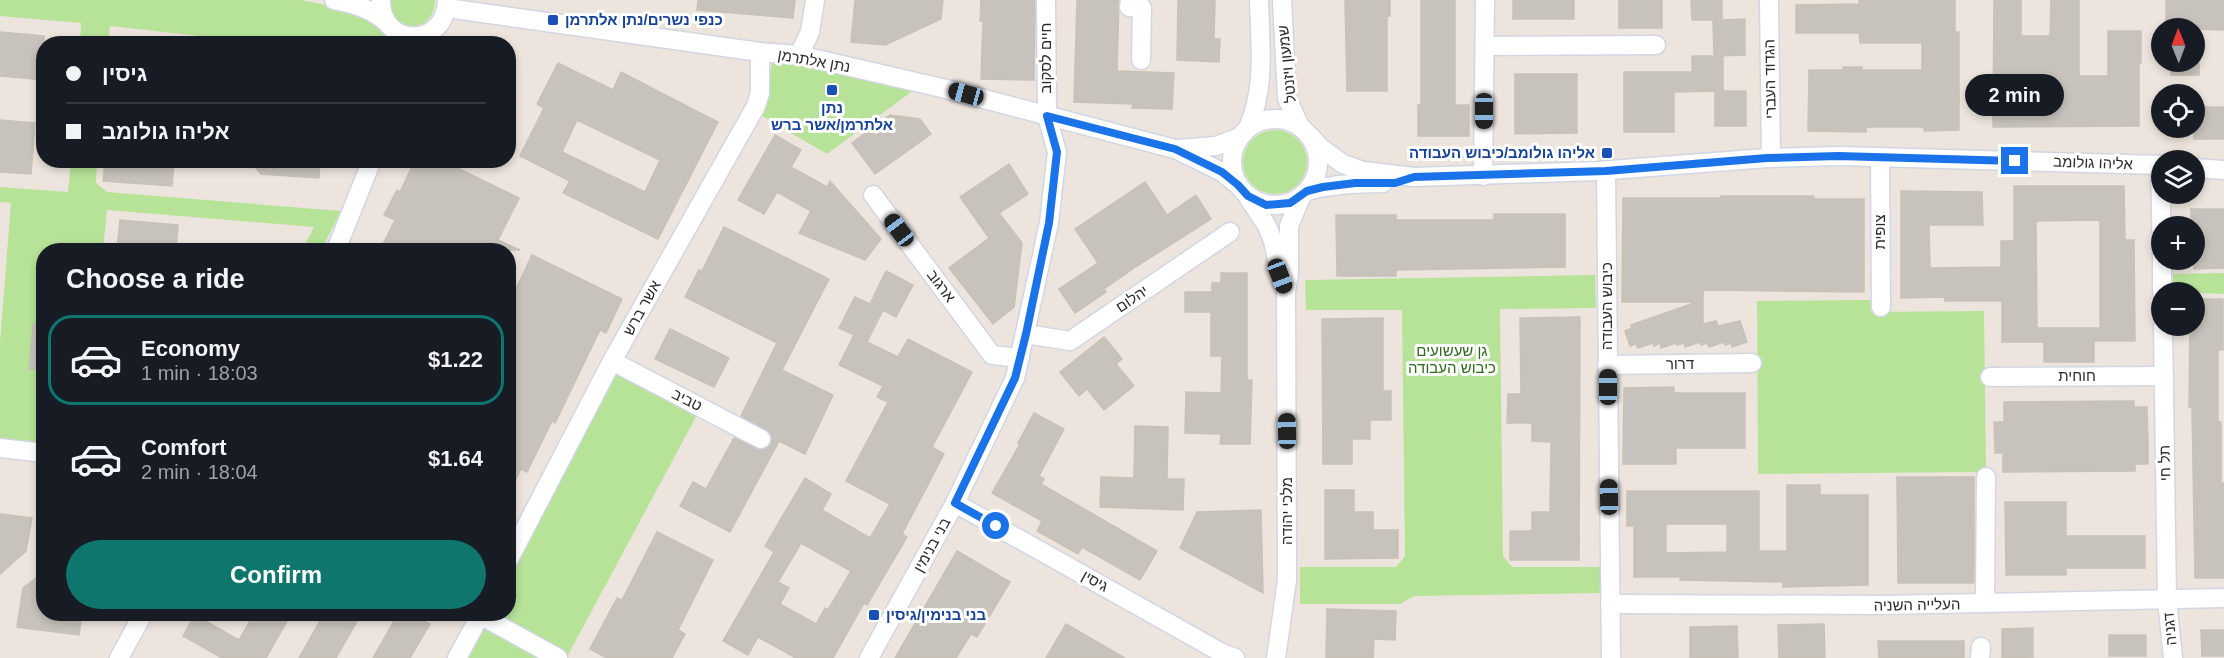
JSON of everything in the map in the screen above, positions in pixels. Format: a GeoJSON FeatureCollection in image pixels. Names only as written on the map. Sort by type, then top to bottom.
{"type":"FeatureCollection","features":[{"type":"Feature","properties":{"kind":"street"},"geometry":{"type":"LineString","coordinates":[[334,0],[364,7],[378,14],[394,30],[406,36]]}},
{"type":"Feature","properties":{"kind":"street"},"geometry":{"type":"LineString","coordinates":[[381,0],[382,13],[386,22]]}},
{"type":"Feature","properties":{"kind":"street"},"geometry":{"type":"LineString","coordinates":[[799,55],[810,32],[815,0]]}},
{"type":"Feature","properties":{"kind":"street","name":"חיים לסקוב"},"geometry":{"type":"LineString","coordinates":[[1046,0],[1047,116]]}},
{"type":"Feature","properties":{"kind":"street"},"geometry":{"type":"LineString","coordinates":[[1130,0],[1130,7],[1142,8],[1141,60]]}},
{"type":"Feature","properties":{"kind":"street","name":"שמעון ויזנטל"},"geometry":{"type":"LineString","coordinates":[[1244,133],[1258,99],[1261,74],[1259,0]]}},
{"type":"Feature","properties":{"kind":"street","name":"שמעון ויזנטל"},"geometry":{"type":"LineString","coordinates":[[1282,0],[1287,98],[1305,131]]}},
{"type":"Feature","properties":{"kind":"street"},"geometry":{"type":"LineString","coordinates":[[1483,176],[1485,0]]}},
{"type":"Feature","properties":{"kind":"street","name":"הגדוד העברי"},"geometry":{"type":"LineString","coordinates":[[1769,0],[1771,158]]}},
{"type":"Feature","properties":{"kind":"street"},"geometry":{"type":"LineString","coordinates":[[424,36],[438,26],[444,18],[447,4]]}},
{"type":"Feature","properties":{"kind":"street","name":"נתן אלתרמן"},"geometry":{"type":"LineString","coordinates":[[447,4],[760,52],[799,55],[946,89],[1175,149],[1222,172],[1243,190]]}},
{"type":"Feature","properties":{"kind":"street"},"geometry":{"type":"LineString","coordinates":[[1485,46],[1656,45]]}},
{"type":"Feature","properties":{"kind":"street","name":"אשר ברש"},"geometry":{"type":"LineString","coordinates":[[516,546],[612,361],[756,106],[760,93],[760,52]]}},
{"type":"Feature","properties":{"kind":"street","name":"בני בנימין"},"geometry":{"type":"LineString","coordinates":[[869,658],[955,503],[1015,378],[1049,223],[1057,152],[1047,116]]}},
{"type":"Feature","properties":{"kind":"street"},"geometry":{"type":"LineString","coordinates":[[1272,119],[1287,121],[1305,131],[1316,148],[1319,161],[1317,175],[1304,194],[1290,203],[1266,205],[1243,190],[1233,172],[1232,158],[1234,147],[1244,133],[1258,123],[1272,119]]}},
{"type":"Feature","properties":{"kind":"street","name":"אליהו גולומב"},"geometry":{"type":"LineString","coordinates":[[1305,131],[1343,165],[1363,171],[1414,177],[1606,171],[1771,158],[1880,157],[2151,165]]}},
{"type":"Feature","properties":{"kind":"street","name":"נתן אלתרמן"},"geometry":{"type":"LineString","coordinates":[[1175,149],[1216,146],[1244,133]]}},
{"type":"Feature","properties":{"kind":"street","name":"צופית"},"geometry":{"type":"LineString","coordinates":[[1880,157],[1881,307]]}},
{"type":"Feature","properties":{"kind":"street"},"geometry":{"type":"LineString","coordinates":[[339,243],[369,168]]}},
{"type":"Feature","properties":{"kind":"street"},"geometry":{"type":"LineString","coordinates":[[2205,169],[2224,170]]}},
{"type":"Feature","properties":{"kind":"street","name":"כיבוש העבודה"},"geometry":{"type":"LineString","coordinates":[[1606,171],[1611,658]]}},
{"type":"Feature","properties":{"kind":"street","name":"אליהו גולומב"},"geometry":{"type":"LineString","coordinates":[[1304,194],[1323,187],[1355,183],[1395,183],[1414,177]]}},
{"type":"Feature","properties":{"kind":"street","name":"מלכי יהודה"},"geometry":{"type":"LineString","coordinates":[[1243,190],[1267,226],[1286,292]]}},
{"type":"Feature","properties":{"kind":"street","name":"מלכי יהודה"},"geometry":{"type":"LineString","coordinates":[[1276,658],[1287,580],[1286,292],[1289,274],[1289,226],[1304,194]]}},
{"type":"Feature","properties":{"kind":"street","name":"ארגוב"},"geometry":{"type":"LineString","coordinates":[[873,195],[992,355],[1020,357]]}},
{"type":"Feature","properties":{"kind":"street","name":"יהלום"},"geometry":{"type":"LineString","coordinates":[[1026,334],[1071,341],[1230,232]]}},
{"type":"Feature","properties":{"kind":"street","name":"תל חי"},"geometry":{"type":"LineString","coordinates":[[2163,336],[2168,600]]}},
{"type":"Feature","properties":{"kind":"street","name":"טביב"},"geometry":{"type":"LineString","coordinates":[[612,361],[761,439]]}},
{"type":"Feature","properties":{"kind":"street","name":"דרור"},"geometry":{"type":"LineString","coordinates":[[1607,365],[1752,363]]}},
{"type":"Feature","properties":{"kind":"street","name":"חוחית"},"geometry":{"type":"LineString","coordinates":[[1990,377],[2164,376]]}},
{"type":"Feature","properties":{"kind":"street"},"geometry":{"type":"LineString","coordinates":[[0,448],[36,452]]}},
{"type":"Feature","properties":{"kind":"street"},"geometry":{"type":"LineString","coordinates":[[1985,603],[1986,477]]}},
{"type":"Feature","properties":{"kind":"street","name":"גיסין"},"geometry":{"type":"LineString","coordinates":[[955,503],[1222,653],[1235,658]]}},
{"type":"Feature","properties":{"kind":"street","name":"העלייה השניה"},"geometry":{"type":"LineString","coordinates":[[1610,604],[1881,605],[2224,598]]}},
{"type":"Feature","properties":{"kind":"street","name":"דגניה"},"geometry":{"type":"LineString","coordinates":[[2168,600],[2173,658]]}},
{"type":"Feature","properties":{"kind":"street"},"geometry":{"type":"LineString","coordinates":[[119,658],[139,621]]}},
{"type":"Feature","properties":{"kind":"street"},"geometry":{"type":"LineString","coordinates":[[458,658],[476,621]]}},
{"type":"Feature","properties":{"kind":"street"},"geometry":{"type":"LineString","coordinates":[[492,621],[558,658]]}},
{"type":"Feature","properties":{"kind":"green space"},"geometry":{"type":"Polygon","coordinates":[[[0,0],[301,0],[361,12],[390,36],[200,36],[110,26],[109,36],[80,36],[81,23],[0,16],[0,0]]]}},
{"type":"Feature","properties":{"kind":"green space"},"geometry":{"type":"Polygon","coordinates":[[[391,0],[435,0],[433,12],[428,20],[420,25],[412,26],[396,19],[392,11],[391,0]]]}},
{"type":"Feature","properties":{"kind":"green space"},"geometry":{"type":"Polygon","coordinates":[[[773,54],[918,87],[827,154],[757,113],[768,93],[773,54]]]}},
{"type":"Feature","properties":{"kind":"green space"},"geometry":{"type":"Polygon","coordinates":[[[1275,130],[1293,136],[1301,144],[1307,162],[1301,180],[1293,188],[1275,194],[1257,188],[1249,180],[1243,162],[1249,144],[1257,136],[1275,130]]]}},
{"type":"Feature","properties":{"kind":"green space"},"geometry":{"type":"Polygon","coordinates":[[[70,168],[97,168],[96,183],[107,192],[341,211],[325,243],[306,243],[314,227],[107,210],[104,243],[36,243],[36,449],[0,446],[0,342],[11,203],[0,202],[0,187],[68,192],[70,168]]]}},
{"type":"Feature","properties":{"kind":"green space"},"geometry":{"type":"Polygon","coordinates":[[[2224,273],[2224,294],[2205,293],[2205,282],[2173,282],[2173,274],[2224,273]]]}},
{"type":"Feature","properties":{"kind":"green space","name":"גן שעשועים כיבוש העבודה"},"geometry":{"type":"Polygon","coordinates":[[[1595,275],[1596,308],[1500,309],[1503,556],[1512,567],[1601,567],[1601,593],[1414,596],[1400,604],[1300,604],[1300,567],[1396,567],[1405,556],[1402,310],[1306,310],[1305,280],[1595,275]]]}},
{"type":"Feature","properties":{"kind":"green space"},"geometry":{"type":"Polygon","coordinates":[[[1870,300],[1871,312],[1984,311],[1986,472],[1758,474],[1757,301],[1870,300]]]}},
{"type":"Feature","properties":{"kind":"green space"},"geometry":{"type":"Polygon","coordinates":[[[616,372],[697,415],[567,657],[548,646],[541,658],[464,658],[483,621],[516,621],[516,561],[616,372]]]}},
{"type":"Feature","properties":{"kind":"building"},"geometry":{"type":"Polygon","coordinates":[[[698,0],[795,0],[793,18],[697,10],[698,0]]]}},
{"type":"Feature","properties":{"kind":"building"},"geometry":{"type":"Polygon","coordinates":[[[855,0],[943,0],[941,19],[885,45],[851,42],[855,0]]]}},
{"type":"Feature","properties":{"kind":"building"},"geometry":{"type":"Polygon","coordinates":[[[981,0],[1035,0],[1034,80],[981,79],[983,21],[980,21],[981,0]]]}},
{"type":"Feature","properties":{"kind":"building"},"geometry":{"type":"Polygon","coordinates":[[[1077,0],[1119,0],[1117,71],[1174,73],[1172,109],[1132,108],[1133,104],[1074,102],[1077,0]]]}},
{"type":"Feature","properties":{"kind":"building"},"geometry":{"type":"Polygon","coordinates":[[[1178,0],[1215,0],[1214,39],[1220,39],[1219,62],[1177,60],[1178,0]]]}},
{"type":"Feature","properties":{"kind":"building"},"geometry":{"type":"Polygon","coordinates":[[[1345,0],[1390,0],[1390,16],[1387,16],[1387,91],[1347,91],[1345,0]]]}},
{"type":"Feature","properties":{"kind":"building"},"geometry":{"type":"Polygon","coordinates":[[[1421,0],[1455,0],[1455,105],[1469,105],[1469,136],[1418,136],[1418,105],[1421,105],[1421,0]]]}},
{"type":"Feature","properties":{"kind":"building"},"geometry":{"type":"Polygon","coordinates":[[[1513,0],[1574,0],[1574,19],[1513,19],[1513,0]]]}},
{"type":"Feature","properties":{"kind":"building"},"geometry":{"type":"Polygon","coordinates":[[[1619,0],[1662,0],[1662,28],[1619,28],[1619,0]]]}},
{"type":"Feature","properties":{"kind":"building"},"geometry":{"type":"Polygon","coordinates":[[[1691,0],[1722,0],[1722,20],[1745,19],[1745,55],[1714,56],[1713,20],[1692,20],[1691,0]]]}},
{"type":"Feature","properties":{"kind":"building"},"geometry":{"type":"Polygon","coordinates":[[[1859,0],[1955,0],[1955,32],[1959,32],[1959,130],[1924,131],[1924,127],[1866,127],[1866,132],[1808,131],[1809,70],[1843,70],[1843,67],[1862,67],[1862,70],[1922,70],[1922,43],[1860,43],[1859,33],[1796,33],[1796,5],[1859,4],[1859,0]]]}},
{"type":"Feature","properties":{"kind":"building"},"geometry":{"type":"Polygon","coordinates":[[[1994,0],[2021,0],[2021,36],[2050,36],[2051,0],[2079,0],[2079,76],[2108,76],[2108,31],[2141,31],[2139,126],[1993,127],[1994,0]]]}},
{"type":"Feature","properties":{"kind":"building"},"geometry":{"type":"Polygon","coordinates":[[[2166,0],[2224,0],[2224,30],[2205,29],[2205,18],[2166,18],[2166,0]]]}},
{"type":"Feature","properties":{"kind":"building"},"geometry":{"type":"Polygon","coordinates":[[[0,32],[44,36],[36,36],[36,79],[0,76],[0,32]]]}},
{"type":"Feature","properties":{"kind":"building"},"geometry":{"type":"Polygon","coordinates":[[[1692,56],[1723,56],[1723,91],[1746,91],[1746,126],[1715,126],[1715,91],[1674,92],[1674,132],[1624,132],[1624,72],[1692,72],[1692,56]]]}},
{"type":"Feature","properties":{"kind":"building"},"geometry":{"type":"Polygon","coordinates":[[[558,63],[613,90],[621,72],[718,122],[658,239],[563,193],[570,181],[520,156],[544,108],[537,104],[558,63]],[[577,120],[562,152],[645,192],[660,160],[577,120]]]}},
{"type":"Feature","properties":{"kind":"building"},"geometry":{"type":"Polygon","coordinates":[[[2171,72],[2199,72],[2199,75],[2171,75],[2171,72]]]}},
{"type":"Feature","properties":{"kind":"building"},"geometry":{"type":"Polygon","coordinates":[[[1515,74],[1577,74],[1577,133],[1515,134],[1515,74]]]}},
{"type":"Feature","properties":{"kind":"building"},"geometry":{"type":"Polygon","coordinates":[[[2205,107],[2224,107],[2224,139],[2194,139],[2205,138],[2205,107]]]}},
{"type":"Feature","properties":{"kind":"building"},"geometry":{"type":"Polygon","coordinates":[[[890,115],[920,119],[931,134],[875,174],[852,143],[890,115]]]}},
{"type":"Feature","properties":{"kind":"building"},"geometry":{"type":"Polygon","coordinates":[[[0,120],[35,123],[31,174],[0,172],[0,120]]]}},
{"type":"Feature","properties":{"kind":"building"},"geometry":{"type":"Polygon","coordinates":[[[775,135],[801,150],[791,167],[827,187],[830,181],[881,239],[865,260],[799,233],[811,211],[777,192],[764,214],[738,200],[775,135]]]}},
{"type":"Feature","properties":{"kind":"building"},"geometry":{"type":"Polygon","coordinates":[[[1009,164],[1028,194],[999,213],[1022,243],[1014,307],[993,324],[949,268],[989,238],[960,197],[1009,164]]]}},
{"type":"Feature","properties":{"kind":"building"},"geometry":{"type":"Polygon","coordinates":[[[104,168],[173,168],[172,186],[103,181],[104,168]]]}},
{"type":"Feature","properties":{"kind":"building"},"geometry":{"type":"Polygon","coordinates":[[[256,168],[320,168],[319,178],[261,174],[256,168]]]}},
{"type":"Feature","properties":{"kind":"building"},"geometry":{"type":"Polygon","coordinates":[[[411,168],[457,168],[519,198],[498,240],[505,243],[384,243],[395,220],[384,215],[397,190],[400,192],[411,168]]]}},
{"type":"Feature","properties":{"kind":"building"},"geometry":{"type":"Polygon","coordinates":[[[1145,182],[1167,215],[1196,195],[1211,219],[1137,266],[1104,289],[1106,292],[1075,313],[1059,289],[1098,263],[1075,229],[1145,182]]]}},
{"type":"Feature","properties":{"kind":"building"},"geometry":{"type":"Polygon","coordinates":[[[2014,186],[2124,186],[2125,240],[2134,240],[2135,341],[2094,341],[2094,362],[2044,362],[2044,342],[2002,342],[2002,301],[1945,301],[1945,297],[1901,298],[1901,191],[1982,192],[1983,225],[1929,225],[1930,268],[2001,267],[2001,241],[2014,241],[2014,186]],[[2100,220],[2036,221],[2037,328],[2100,328],[2100,220]]]}},
{"type":"Feature","properties":{"kind":"building"},"geometry":{"type":"Polygon","coordinates":[[[1721,196],[1814,196],[1814,199],[1864,199],[1864,292],[1703,290],[1703,324],[1716,321],[1718,326],[1740,321],[1747,342],[1732,347],[1731,343],[1725,345],[1724,342],[1709,347],[1707,343],[1701,345],[1700,342],[1685,347],[1684,343],[1661,348],[1660,343],[1638,348],[1636,344],[1630,346],[1625,331],[1632,328],[1631,325],[1697,302],[1622,302],[1623,198],[1721,198],[1721,196]]]}},
{"type":"Feature","properties":{"kind":"building"},"geometry":{"type":"Polygon","coordinates":[[[2191,209],[2224,209],[2224,268],[2205,269],[2205,216],[2191,216],[2191,209]]]}},
{"type":"Feature","properties":{"kind":"building"},"geometry":{"type":"Polygon","coordinates":[[[1494,214],[1565,214],[1565,267],[1396,270],[1396,276],[1337,276],[1336,215],[1396,215],[1396,220],[1494,220],[1494,214]]]}},
{"type":"Feature","properties":{"kind":"building"},"geometry":{"type":"Polygon","coordinates":[[[120,220],[178,225],[177,243],[118,243],[120,220]]]}},
{"type":"Feature","properties":{"kind":"building"},"geometry":{"type":"Polygon","coordinates":[[[724,227],[829,279],[782,370],[833,395],[805,454],[779,441],[730,532],[680,506],[693,482],[706,489],[734,438],[761,450],[771,445],[770,433],[741,416],[777,343],[685,297],[699,270],[702,271],[724,227]]]}},
{"type":"Feature","properties":{"kind":"building"},"geometry":{"type":"Polygon","coordinates":[[[532,255],[622,299],[606,333],[600,330],[555,423],[552,421],[527,472],[521,469],[516,479],[516,289],[532,255]]]}},
{"type":"Feature","properties":{"kind":"building"},"geometry":{"type":"Polygon","coordinates":[[[886,271],[913,285],[896,317],[883,310],[867,342],[898,357],[908,339],[972,372],[932,447],[944,454],[902,534],[907,537],[867,605],[864,603],[833,658],[796,658],[758,637],[748,655],[723,641],[774,552],[765,546],[805,478],[831,494],[822,510],[870,538],[890,504],[846,481],[888,402],[877,397],[883,386],[839,365],[854,335],[839,328],[855,297],[870,304],[886,271]],[[801,543],[778,582],[789,588],[780,604],[816,624],[825,608],[828,610],[851,571],[801,543]]]}},
{"type":"Feature","properties":{"kind":"building"},"geometry":{"type":"Polygon","coordinates":[[[1221,273],[1247,273],[1247,380],[1252,380],[1250,444],[1220,444],[1221,434],[1185,433],[1186,392],[1221,393],[1222,356],[1211,356],[1211,312],[1185,312],[1185,292],[1212,292],[1212,283],[1221,283],[1221,273]]]}},
{"type":"Feature","properties":{"kind":"building"},"geometry":{"type":"Polygon","coordinates":[[[2205,299],[2223,299],[2223,350],[2218,350],[2218,422],[2221,422],[2221,483],[2224,483],[2224,578],[2195,578],[2192,407],[2189,407],[2190,336],[2205,336],[2205,299]]]}},
{"type":"Feature","properties":{"kind":"building"},"geometry":{"type":"Polygon","coordinates":[[[1580,317],[1579,560],[1510,560],[1510,531],[1532,531],[1532,512],[1550,512],[1551,442],[1532,441],[1532,423],[1507,423],[1508,394],[1521,394],[1520,318],[1580,317]]]}},
{"type":"Feature","properties":{"kind":"building"},"geometry":{"type":"Polygon","coordinates":[[[1383,318],[1383,391],[1391,391],[1391,420],[1370,420],[1370,439],[1352,439],[1352,464],[1323,464],[1322,319],[1383,318]]]}},
{"type":"Feature","properties":{"kind":"building"},"geometry":{"type":"Polygon","coordinates":[[[33,325],[36,325],[36,369],[29,369],[33,325]]]}},
{"type":"Feature","properties":{"kind":"building"},"geometry":{"type":"Polygon","coordinates":[[[670,329],[729,358],[714,387],[655,359],[670,329]]]}},
{"type":"Feature","properties":{"kind":"building"},"geometry":{"type":"Polygon","coordinates":[[[1104,337],[1122,359],[1116,364],[1134,386],[1104,410],[1087,389],[1079,396],[1060,372],[1104,337]]]}},
{"type":"Feature","properties":{"kind":"building"},"geometry":{"type":"Polygon","coordinates":[[[1674,387],[1674,393],[1745,393],[1745,448],[1676,448],[1676,464],[1623,464],[1624,388],[1674,387]]]}},
{"type":"Feature","properties":{"kind":"building"},"geometry":{"type":"Polygon","coordinates":[[[2134,401],[2134,407],[2147,407],[2148,464],[2135,464],[2135,471],[2003,472],[2003,453],[1995,453],[1994,422],[2004,422],[2004,402],[2134,401]]]}},
{"type":"Feature","properties":{"kind":"building"},"geometry":{"type":"Polygon","coordinates":[[[1034,413],[1064,429],[1039,476],[1044,479],[1041,484],[1157,551],[1140,580],[1082,547],[1078,554],[1037,531],[1042,521],[992,493],[1020,444],[1018,443],[1034,413]]]}},
{"type":"Feature","properties":{"kind":"building"},"geometry":{"type":"Polygon","coordinates":[[[1135,426],[1168,427],[1167,479],[1184,479],[1183,510],[1100,507],[1101,477],[1134,478],[1135,426]]]}},
{"type":"Feature","properties":{"kind":"building"},"geometry":{"type":"Polygon","coordinates":[[[1897,477],[1974,477],[1974,583],[1898,583],[1897,477]]]}},
{"type":"Feature","properties":{"kind":"building"},"geometry":{"type":"Polygon","coordinates":[[[1787,485],[1820,485],[1820,495],[1868,495],[1868,585],[1783,587],[1783,582],[1634,577],[1634,526],[1627,526],[1627,491],[1759,491],[1759,551],[1787,551],[1787,485]],[[1666,524],[1666,553],[1727,552],[1727,524],[1666,524]]]}},
{"type":"Feature","properties":{"kind":"building"},"geometry":{"type":"Polygon","coordinates":[[[1325,490],[1354,490],[1354,512],[1373,512],[1373,530],[1398,530],[1398,558],[1325,559],[1325,490]]]}},
{"type":"Feature","properties":{"kind":"building"},"geometry":{"type":"Polygon","coordinates":[[[2005,502],[2066,502],[2066,536],[2145,536],[2145,568],[2066,568],[2066,575],[2006,575],[2005,502]]]}},
{"type":"Feature","properties":{"kind":"building"},"geometry":{"type":"Polygon","coordinates":[[[1261,510],[1263,593],[1180,548],[1197,512],[1261,510]]]}},
{"type":"Feature","properties":{"kind":"building"},"geometry":{"type":"Polygon","coordinates":[[[0,514],[32,518],[26,551],[0,574],[0,514]]]}},
{"type":"Feature","properties":{"kind":"building"},"geometry":{"type":"Polygon","coordinates":[[[657,532],[713,560],[678,630],[685,634],[672,658],[607,658],[590,649],[617,598],[622,600],[657,532]]]}},
{"type":"Feature","properties":{"kind":"building"},"geometry":{"type":"Polygon","coordinates":[[[957,551],[1010,582],[977,637],[971,634],[956,658],[895,658],[957,551]]]}},
{"type":"Feature","properties":{"kind":"building"},"geometry":{"type":"Polygon","coordinates":[[[36,578],[36,621],[81,621],[79,635],[17,627],[23,588],[36,578]]]}},
{"type":"Feature","properties":{"kind":"building"},"geometry":{"type":"Polygon","coordinates":[[[1327,609],[1396,611],[1395,640],[1374,639],[1373,658],[1326,658],[1327,609]]]}},
{"type":"Feature","properties":{"kind":"building"},"geometry":{"type":"Polygon","coordinates":[[[192,621],[206,621],[239,640],[250,621],[287,621],[266,658],[222,658],[183,636],[192,621]]]}},
{"type":"Feature","properties":{"kind":"building"},"geometry":{"type":"Polygon","coordinates":[[[320,621],[357,621],[336,658],[299,658],[320,621]]]}},
{"type":"Feature","properties":{"kind":"building"},"geometry":{"type":"Polygon","coordinates":[[[394,621],[424,621],[430,624],[410,658],[373,658],[394,621]]]}},
{"type":"Feature","properties":{"kind":"building"},"geometry":{"type":"Polygon","coordinates":[[[1066,624],[1125,658],[1046,658],[1066,624]]]}},
{"type":"Feature","properties":{"kind":"building"},"geometry":{"type":"Polygon","coordinates":[[[1824,624],[1825,658],[1779,658],[1778,625],[1824,624]]]}},
{"type":"Feature","properties":{"kind":"building"},"geometry":{"type":"Polygon","coordinates":[[[1737,626],[1738,658],[1690,658],[1690,627],[1737,626]]]}},
{"type":"Feature","properties":{"kind":"building"},"geometry":{"type":"Polygon","coordinates":[[[2033,628],[2033,657],[2002,658],[2002,629],[2033,628]]]}},
{"type":"Feature","properties":{"kind":"building"},"geometry":{"type":"Polygon","coordinates":[[[2201,630],[2224,630],[2224,656],[2202,656],[2201,630]]]}},
{"type":"Feature","properties":{"kind":"building"},"geometry":{"type":"Polygon","coordinates":[[[2109,635],[2146,635],[2146,656],[2109,656],[2109,635]]]}},
{"type":"Feature","properties":{"kind":"building"},"geometry":{"type":"Polygon","coordinates":[[[1878,641],[1964,641],[1964,658],[1879,658],[1878,641]]]}},
{"type":"Feature","properties":{"kind":"place","name":"כנפי נשרים/נתן אלתרמן"},"geometry":{"type":"Point","coordinates":[553,20]}},
{"type":"Feature","properties":{"kind":"place","name":"נתן אלתרמן/אשר ברש"},"geometry":{"type":"Point","coordinates":[832,90]}},
{"type":"Feature","properties":{"kind":"place","name":"אליהו גולומב/כיבוש העבודה"},"geometry":{"type":"Point","coordinates":[1607,153]}},
{"type":"Feature","properties":{"kind":"place","name":"בני בנימין/גיסין"},"geometry":{"type":"Point","coordinates":[874,615]}},
{"type":"Feature","properties":{"kind":"route"},"geometry":{"type":"LineString","coordinates":[[996,526],[955,503],[1015,378],[1026,334],[1049,223],[1057,152],[1047,116],[1175,149],[1222,172],[1248,196],[1266,205],[1290,203],[1307,191],[1323,187],[1355,183],[1395,183],[1414,177],[1606,171],[1767,158],[1838,156],[2015,161]]}}]}
